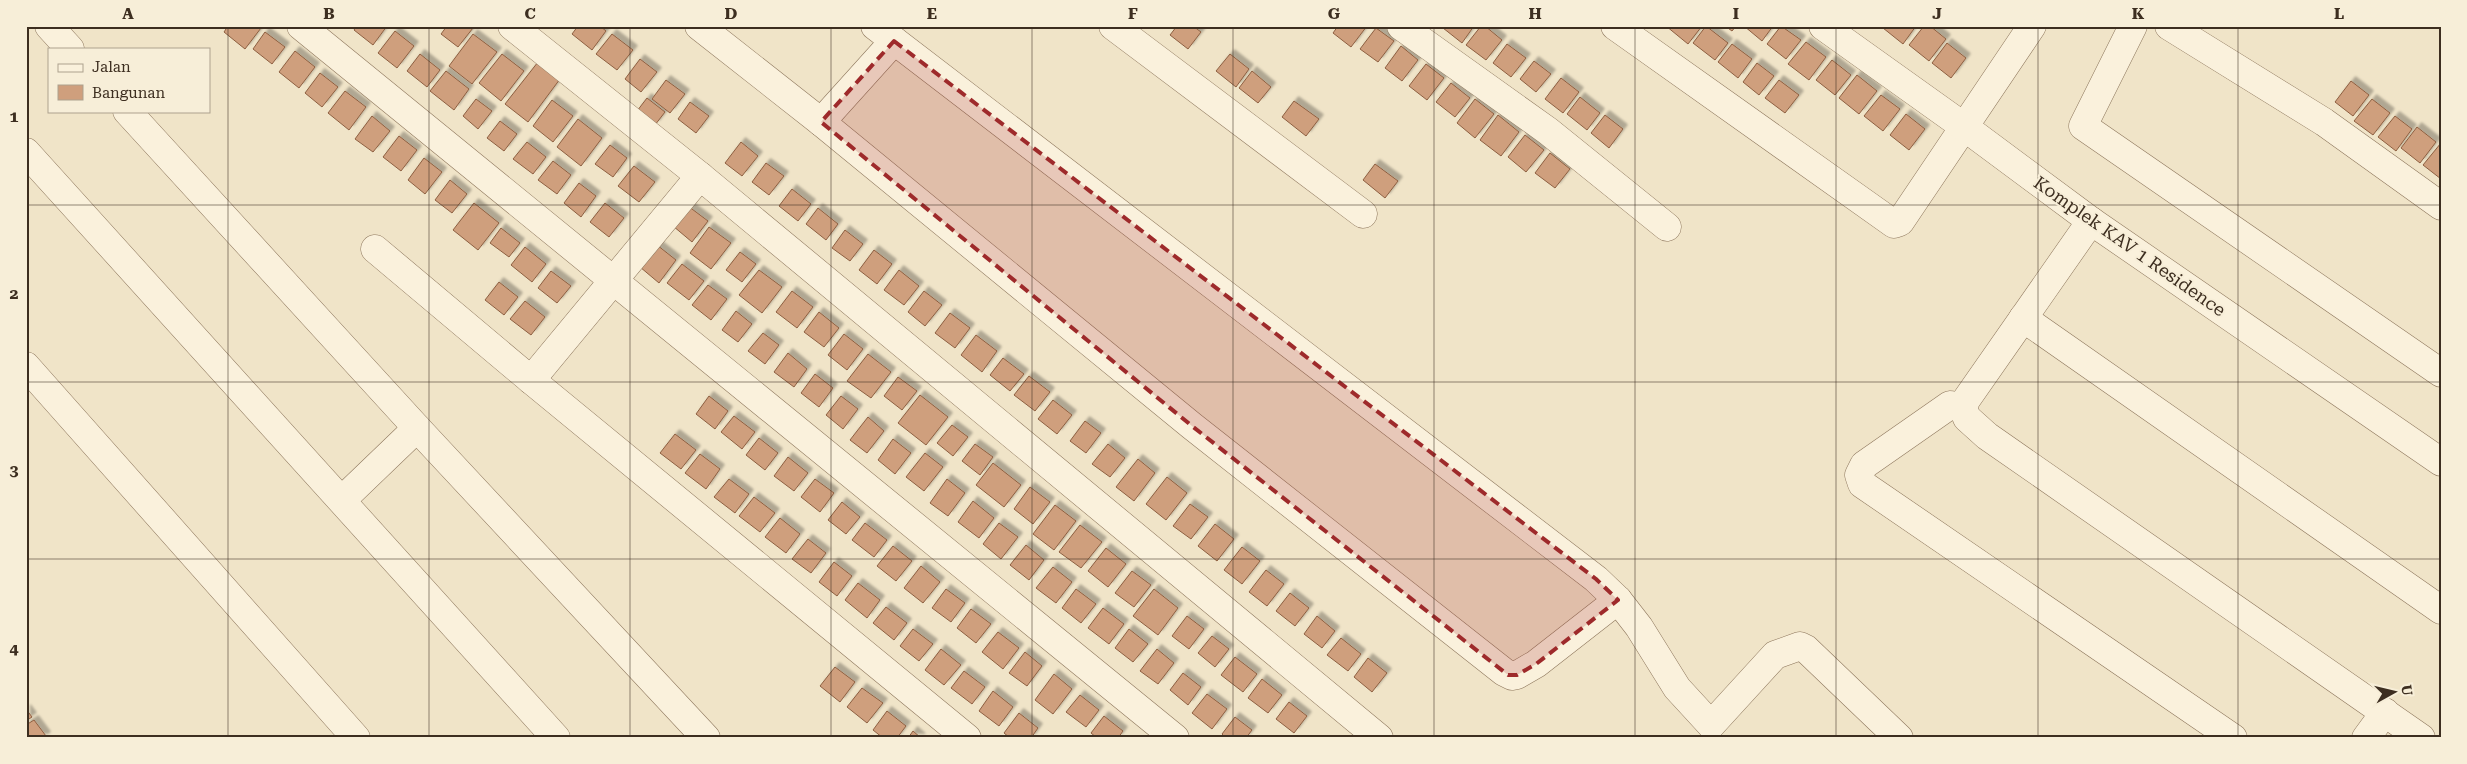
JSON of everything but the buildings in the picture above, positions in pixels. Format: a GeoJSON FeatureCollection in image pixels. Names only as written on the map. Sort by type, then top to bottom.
{"type":"FeatureCollection","features":[{"type":"Feature","properties":{"kind":"street"},"geometry":{"type":"LineString","coordinates":[[49,26],[69,48]]}},
{"type":"Feature","properties":{"kind":"street"},"geometry":{"type":"LineString","coordinates":[[301,26],[1176,738]]}},
{"type":"Feature","properties":{"kind":"street"},"geometry":{"type":"LineString","coordinates":[[512,26],[700,176],[1379,738]]}},
{"type":"Feature","properties":{"kind":"street"},"geometry":{"type":"LineString","coordinates":[[699,26],[821,122],[1192,426],[1508,675],[1520,674],[1536,664],[1618,600]]}},
{"type":"Feature","properties":{"kind":"street"},"geometry":{"type":"LineString","coordinates":[[1113,26],[1363,214]]}},
{"type":"Feature","properties":{"kind":"street"},"geometry":{"type":"LineString","coordinates":[[1401,26],[1548,130],[1667,227]]}},
{"type":"Feature","properties":{"kind":"street"},"geometry":{"type":"LineString","coordinates":[[1615,26],[1891,223],[1900,222],[2032,26]]}},
{"type":"Feature","properties":{"kind":"street","name":"Komplek KAV 1 Residence"},"geometry":{"type":"LineString","coordinates":[[1823,26],[1963,126],[2091,221],[2441,462]]}},
{"type":"Feature","properties":{"kind":"street"},"geometry":{"type":"LineString","coordinates":[[2133,26],[2083,126],[2441,373]]}},
{"type":"Feature","properties":{"kind":"street"},"geometry":{"type":"LineString","coordinates":[[2169,26],[2324,122],[2441,206]]}},
{"type":"Feature","properties":{"kind":"street"},"geometry":{"type":"LineString","coordinates":[[821,122],[885,34],[1596,579],[1618,600],[1639,627],[1677,688],[1711,733],[1775,655],[1800,646],[1806,648],[1900,738]]}},
{"type":"Feature","properties":{"kind":"street"},"geometry":{"type":"LineString","coordinates":[[128,112],[417,428],[706,738]]}},
{"type":"Feature","properties":{"kind":"street"},"geometry":{"type":"LineString","coordinates":[[26,152],[556,738]]}},
{"type":"Feature","properties":{"kind":"street"},"geometry":{"type":"LineString","coordinates":[[531,380],[700,176]]}},
{"type":"Feature","properties":{"kind":"street"},"geometry":{"type":"LineString","coordinates":[[1963,408],[2091,221]]}},
{"type":"Feature","properties":{"kind":"street"},"geometry":{"type":"LineString","coordinates":[[375,249],[531,380],[968,738]]}},
{"type":"Feature","properties":{"kind":"street"},"geometry":{"type":"LineString","coordinates":[[2024,318],[2441,610]]}},
{"type":"Feature","properties":{"kind":"street"},"geometry":{"type":"LineString","coordinates":[[26,366],[356,738]]}},
{"type":"Feature","properties":{"kind":"street"},"geometry":{"type":"LineString","coordinates":[[1963,408],[1950,405],[1864,465],[1859,475],[1862,484],[2233,738]]}},
{"type":"Feature","properties":{"kind":"street"},"geometry":{"type":"LineString","coordinates":[[1963,408],[1967,418],[1987,436],[2421,738]]}},
{"type":"Feature","properties":{"kind":"street"},"geometry":{"type":"LineString","coordinates":[[342,500],[417,428]]}},
{"type":"Feature","properties":{"kind":"street"},"geometry":{"type":"LineString","coordinates":[[2366,738],[2385,712]]}},
{"type":"Feature","properties":{"kind":"highlighted area"},"geometry":{"type":"Polygon","coordinates":[[[894,41],[1596,579],[1618,600],[1536,664],[1517,675],[1508,675],[1192,426],[821,122],[894,41]]]}}]}
